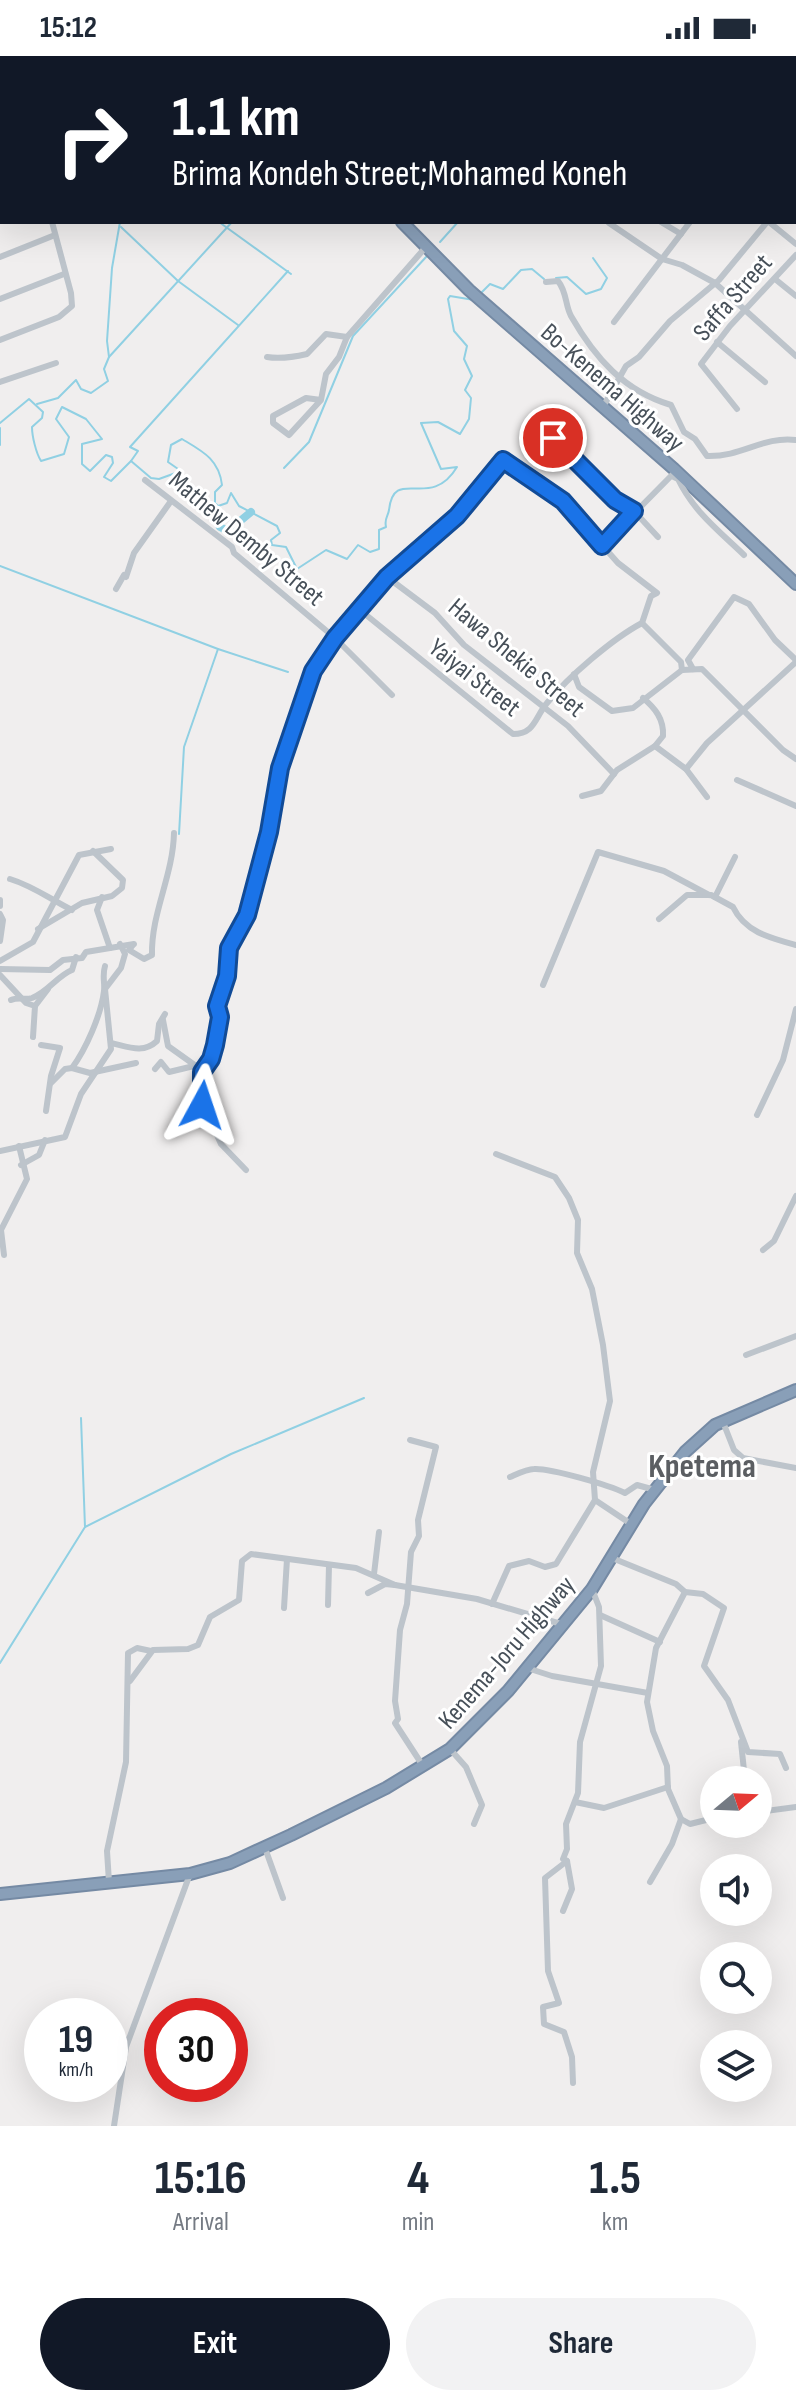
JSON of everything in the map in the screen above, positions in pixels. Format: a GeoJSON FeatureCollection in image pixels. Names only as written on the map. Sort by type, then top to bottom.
{"type":"FeatureCollection","features":[{"type":"Feature","properties":{"kind":"highway","name":"Bo-Kenema Highway"},"geometry":{"type":"LineString","coordinates":[[404,224],[469,290],[603,407],[796,584]]}},
{"type":"Feature","properties":{"kind":"highway","name":"Kenema-Joru Highway"},"geometry":{"type":"LineString","coordinates":[[0,1894],[190,1874],[265,1848],[450,1749],[487,1714],[592,1589],[631,1524],[685,1452],[723,1422],[796,1390]]}},
{"type":"Feature","properties":{"kind":"street"},"geometry":{"type":"LineString","coordinates":[[0,340],[69,310],[71,293],[52,224]]}},
{"type":"Feature","properties":{"kind":"street"},"geometry":{"type":"LineString","coordinates":[[610,224],[662,259],[682,265],[715,283],[796,356]]}},
{"type":"Feature","properties":{"kind":"street"},"geometry":{"type":"LineString","coordinates":[[664,224],[681,234]]}},
{"type":"Feature","properties":{"kind":"street"},"geometry":{"type":"LineString","coordinates":[[614,322],[688,224]]}},
{"type":"Feature","properties":{"kind":"street"},"geometry":{"type":"LineString","coordinates":[[603,407],[626,366],[639,357],[670,321],[715,283],[766,224]]}},
{"type":"Feature","properties":{"kind":"street"},"geometry":{"type":"LineString","coordinates":[[771,224],[796,244]]}},
{"type":"Feature","properties":{"kind":"street"},"geometry":{"type":"LineString","coordinates":[[0,257],[55,235]]}},
{"type":"Feature","properties":{"kind":"street"},"geometry":{"type":"LineString","coordinates":[[321,400],[306,398],[273,416],[273,423],[289,435],[321,400],[326,374],[339,357],[347,337],[425,248]]}},
{"type":"Feature","properties":{"kind":"street","name":"Saffa Street"},"geometry":{"type":"LineString","coordinates":[[737,409],[701,366],[717,342],[796,255]]}},
{"type":"Feature","properties":{"kind":"street"},"geometry":{"type":"LineString","coordinates":[[0,299],[64,274]]}},
{"type":"Feature","properties":{"kind":"street"},"geometry":{"type":"LineString","coordinates":[[775,279],[796,296]]}},
{"type":"Feature","properties":{"kind":"street"},"geometry":{"type":"LineString","coordinates":[[546,282],[558,281],[570,314],[597,356],[613,369],[619,380],[652,399],[671,405],[684,432],[695,439],[707,456],[743,453],[771,439],[796,440]]}},
{"type":"Feature","properties":{"kind":"street"},"geometry":{"type":"LineString","coordinates":[[267,357],[278,359],[286,354],[307,354],[326,334],[347,337]]}},
{"type":"Feature","properties":{"kind":"street"},"geometry":{"type":"LineString","coordinates":[[717,342],[765,382]]}},
{"type":"Feature","properties":{"kind":"street"},"geometry":{"type":"LineString","coordinates":[[0,381],[56,363]]}},
{"type":"Feature","properties":{"kind":"street"},"geometry":{"type":"LineString","coordinates":[[553,438],[615,500],[634,511],[658,537]]}},
{"type":"Feature","properties":{"kind":"street"},"geometry":{"type":"LineString","coordinates":[[246,1170],[221,1144],[199,1095],[206,1065],[215,1045],[220,1017],[217,1006],[227,976],[229,948],[247,915],[269,832],[280,768],[313,671],[335,638],[387,577],[457,516],[503,460],[563,501],[602,546],[657,593],[651,596],[642,623],[684,664],[693,669],[702,669],[796,759]]}},
{"type":"Feature","properties":{"kind":"street"},"geometry":{"type":"LineString","coordinates":[[602,546],[673,472],[688,499],[705,520],[744,555]]}},
{"type":"Feature","properties":{"kind":"street","name":"Mathew Demby Street"},"geometry":{"type":"LineString","coordinates":[[145,480],[232,547],[234,553],[335,638],[392,695]]}},
{"type":"Feature","properties":{"kind":"street"},"geometry":{"type":"LineString","coordinates":[[116,589],[124,575],[126,577],[134,553],[171,501]]}},
{"type":"Feature","properties":{"kind":"street","name":"Hawa Shekie Street"},"geometry":{"type":"LineString","coordinates":[[387,577],[435,613],[464,645],[544,706],[591,748],[614,774]]}},
{"type":"Feature","properties":{"kind":"street"},"geometry":{"type":"LineString","coordinates":[[574,674],[579,687],[612,711],[633,708],[684,664],[731,599],[739,598],[796,661],[686,769]]}},
{"type":"Feature","properties":{"kind":"street","name":"Yaiyai Street"},"geometry":{"type":"LineString","coordinates":[[360,610],[513,734],[529,731],[544,706],[574,674],[623,633],[642,623]]}},
{"type":"Feature","properties":{"kind":"street"},"geometry":{"type":"LineString","coordinates":[[582,796],[601,791],[614,774],[655,746],[663,736],[662,724],[654,707],[643,698]]}},
{"type":"Feature","properties":{"kind":"street"},"geometry":{"type":"LineString","coordinates":[[655,746],[686,769],[707,797]]}},
{"type":"Feature","properties":{"kind":"street"},"geometry":{"type":"LineString","coordinates":[[737,780],[796,806]]}},
{"type":"Feature","properties":{"kind":"street"},"geometry":{"type":"LineString","coordinates":[[0,972],[50,970],[63,960],[120,944],[131,948],[144,959],[152,955],[151,931],[165,893],[174,833]]}},
{"type":"Feature","properties":{"kind":"street"},"geometry":{"type":"LineString","coordinates":[[0,961],[33,942],[38,929],[57,902],[79,855],[92,851],[124,883],[112,896],[92,898],[38,929]]}},
{"type":"Feature","properties":{"kind":"street"},"geometry":{"type":"LineString","coordinates":[[543,985],[598,852],[664,871],[733,907],[737,918],[749,928],[796,945]]}},
{"type":"Feature","properties":{"kind":"street"},"geometry":{"type":"LineString","coordinates":[[712,896],[735,857]]}},
{"type":"Feature","properties":{"kind":"street"},"geometry":{"type":"LineString","coordinates":[[10,879],[33,885],[40,894],[72,910]]}},
{"type":"Feature","properties":{"kind":"street"},"geometry":{"type":"LineString","coordinates":[[659,919],[687,895],[712,896]]}},
{"type":"Feature","properties":{"kind":"street"},"geometry":{"type":"LineString","coordinates":[[102,897],[97,910],[110,948]]}},
{"type":"Feature","properties":{"kind":"street"},"geometry":{"type":"LineString","coordinates":[[0,914],[3,920],[0,941]]}},
{"type":"Feature","properties":{"kind":"street"},"geometry":{"type":"LineString","coordinates":[[120,944],[131,948]]}},
{"type":"Feature","properties":{"kind":"street"},"geometry":{"type":"LineString","coordinates":[[72,1068],[98,1014],[105,989],[131,948]]}},
{"type":"Feature","properties":{"kind":"street"},"geometry":{"type":"LineString","coordinates":[[33,1037],[35,1006],[62,974],[72,970],[76,957]]}},
{"type":"Feature","properties":{"kind":"street"},"geometry":{"type":"LineString","coordinates":[[0,1151],[65,1137],[77,1102],[90,1085],[94,1071],[111,1043],[102,977],[105,966]]}},
{"type":"Feature","properties":{"kind":"street"},"geometry":{"type":"LineString","coordinates":[[0,972],[20,997],[35,1006]]}},
{"type":"Feature","properties":{"kind":"street"},"geometry":{"type":"LineString","coordinates":[[11,1000],[32,998],[48,989]]}},
{"type":"Feature","properties":{"kind":"street"},"geometry":{"type":"LineString","coordinates":[[757,1115],[783,1060],[796,1009]]}},
{"type":"Feature","properties":{"kind":"street"},"geometry":{"type":"LineString","coordinates":[[111,1043],[139,1050],[152,1045],[157,1041],[164,1015],[168,1046],[196,1066]]}},
{"type":"Feature","properties":{"kind":"street"},"geometry":{"type":"LineString","coordinates":[[41,1045],[60,1048],[46,1111]]}},
{"type":"Feature","properties":{"kind":"street"},"geometry":{"type":"LineString","coordinates":[[155,1069],[161,1062],[169,1072],[206,1065]]}},
{"type":"Feature","properties":{"kind":"street"},"geometry":{"type":"LineString","coordinates":[[51,1083],[65,1069],[94,1071],[136,1063]]}},
{"type":"Feature","properties":{"kind":"street"},"geometry":{"type":"LineString","coordinates":[[21,1165],[39,1155],[45,1140]]}},
{"type":"Feature","properties":{"kind":"street"},"geometry":{"type":"LineString","coordinates":[[4,1255],[0,1234],[27,1179],[21,1165],[19,1146]]}},
{"type":"Feature","properties":{"kind":"street"},"geometry":{"type":"LineString","coordinates":[[492,1604],[509,1566],[529,1561],[545,1567],[556,1564],[595,1500],[592,1484],[610,1401],[595,1301],[577,1253],[576,1213],[555,1177],[496,1154]]}},
{"type":"Feature","properties":{"kind":"street"},"geometry":{"type":"LineString","coordinates":[[763,1250],[774,1241],[796,1196]]}},
{"type":"Feature","properties":{"kind":"street"},"geometry":{"type":"LineString","coordinates":[[746,1355],[796,1336]]}},
{"type":"Feature","properties":{"kind":"street"},"geometry":{"type":"LineString","coordinates":[[723,1422],[734,1450],[743,1458],[796,1468]]}},
{"type":"Feature","properties":{"kind":"street"},"geometry":{"type":"LineString","coordinates":[[410,1440],[436,1447],[424,1487],[418,1520],[419,1536],[411,1552],[400,1630],[395,1701],[398,1719],[395,1723],[423,1766]]}},
{"type":"Feature","properties":{"kind":"street"},"geometry":{"type":"LineString","coordinates":[[510,1477],[533,1468],[576,1475],[592,1484],[625,1493],[637,1485],[655,1490]]}},
{"type":"Feature","properties":{"kind":"street"},"geometry":{"type":"LineString","coordinates":[[595,1500],[631,1524]]}},
{"type":"Feature","properties":{"kind":"street"},"geometry":{"type":"LineString","coordinates":[[374,1574],[379,1532]]}},
{"type":"Feature","properties":{"kind":"street"},"geometry":{"type":"LineString","coordinates":[[109,1882],[107,1851],[126,1762],[130,1681],[128,1652],[137,1648],[151,1651],[188,1649],[198,1645],[210,1617],[239,1600],[242,1563],[254,1553],[374,1574],[395,1585]]}},
{"type":"Feature","properties":{"kind":"street"},"geometry":{"type":"LineString","coordinates":[[612,1558],[676,1584],[685,1592],[703,1594],[724,1608],[704,1666],[728,1700],[748,1752],[780,1754],[786,1768]]}},
{"type":"Feature","properties":{"kind":"street"},"geometry":{"type":"LineString","coordinates":[[284,1608],[287,1559]]}},
{"type":"Feature","properties":{"kind":"street"},"geometry":{"type":"LineString","coordinates":[[328,1605],[329,1565]]}},
{"type":"Feature","properties":{"kind":"street"},"geometry":{"type":"LineString","coordinates":[[368,1593],[385,1584],[395,1585],[492,1604],[561,1624]]}},
{"type":"Feature","properties":{"kind":"street"},"geometry":{"type":"LineString","coordinates":[[563,1911],[572,1889],[567,1861],[563,1859],[567,1849],[566,1824],[575,1802],[580,1742],[601,1657],[600,1615],[592,1589]]}},
{"type":"Feature","properties":{"kind":"street"},"geometry":{"type":"LineString","coordinates":[[685,1592],[652,1661],[649,1717],[667,1766],[668,1787],[681,1819],[690,1824],[700,1822]]}},
{"type":"Feature","properties":{"kind":"street"},"geometry":{"type":"LineString","coordinates":[[600,1615],[660,1642]]}},
{"type":"Feature","properties":{"kind":"street"},"geometry":{"type":"LineString","coordinates":[[130,1681],[151,1651]]}},
{"type":"Feature","properties":{"kind":"street"},"geometry":{"type":"LineString","coordinates":[[527,1668],[552,1676],[648,1693]]}},
{"type":"Feature","properties":{"kind":"street"},"geometry":{"type":"LineString","coordinates":[[741,1739],[744,1766]]}},
{"type":"Feature","properties":{"kind":"street"},"geometry":{"type":"LineString","coordinates":[[450,1749],[466,1767],[482,1805],[474,1824]]}},
{"type":"Feature","properties":{"kind":"street"},"geometry":{"type":"LineString","coordinates":[[575,1802],[600,1809],[668,1787]]}},
{"type":"Feature","properties":{"kind":"street"},"geometry":{"type":"LineString","coordinates":[[772,1810],[796,1807]]}},
{"type":"Feature","properties":{"kind":"street"},"geometry":{"type":"LineString","coordinates":[[650,1882],[672,1844],[681,1819]]}},
{"type":"Feature","properties":{"kind":"street"},"geometry":{"type":"LineString","coordinates":[[265,1848],[283,1898]]}},
{"type":"Feature","properties":{"kind":"street"},"geometry":{"type":"LineString","coordinates":[[567,1861],[545,1878],[548,1971],[559,2003],[543,2007],[542,2017],[544,2024],[564,2032],[572,2057],[573,2083]]}},
{"type":"Feature","properties":{"kind":"street"},"geometry":{"type":"LineString","coordinates":[[114,2126],[120,2067],[190,1874]]}},
{"type":"Feature","properties":{"kind":"waterway"},"geometry":{"type":"LineString","coordinates":[[37,404],[58,398],[76,380],[81,389],[91,393],[108,381],[104,369],[109,357],[107,341],[112,268],[120,224]]}},
{"type":"Feature","properties":{"kind":"waterway"},"geometry":{"type":"LineString","coordinates":[[222,224],[291,274]]}},
{"type":"Feature","properties":{"kind":"waterway"},"geometry":{"type":"LineString","coordinates":[[109,357],[230,224]]}},
{"type":"Feature","properties":{"kind":"waterway"},"geometry":{"type":"LineString","coordinates":[[440,242],[456,224]]}},
{"type":"Feature","properties":{"kind":"waterway"},"geometry":{"type":"LineString","coordinates":[[121,227],[178,281],[238,325]]}},
{"type":"Feature","properties":{"kind":"waterway"},"geometry":{"type":"LineString","coordinates":[[284,468],[309,442],[353,336],[427,256]]}},
{"type":"Feature","properties":{"kind":"waterway"},"geometry":{"type":"LineString","coordinates":[[556,278],[567,277],[586,294],[601,289],[607,278],[593,258]]}},
{"type":"Feature","properties":{"kind":"waterway"},"geometry":{"type":"LineString","coordinates":[[481,293],[490,284],[503,289],[521,270],[532,269],[544,279]]}},
{"type":"Feature","properties":{"kind":"waterway"},"geometry":{"type":"LineString","coordinates":[[131,461],[138,451],[130,447],[288,271]]}},
{"type":"Feature","properties":{"kind":"waterway"},"geometry":{"type":"LineString","coordinates":[[0,423],[29,399],[43,412],[42,418],[32,427],[41,461],[64,454],[69,437],[56,419],[62,407],[86,419],[102,439],[82,444],[82,464],[90,471],[106,455],[112,457],[113,463],[104,477],[111,481],[131,461],[151,478],[159,479],[181,471],[168,462],[171,445],[182,439],[208,457],[217,469],[222,485],[215,492],[215,507],[227,503],[231,493],[239,506],[277,526],[280,533],[271,540],[272,545],[286,547],[297,569],[326,550],[347,559],[358,545],[370,552],[379,549],[379,530],[386,527],[392,497],[398,491],[436,486],[447,480],[457,467],[441,469],[421,423],[438,422],[460,434],[469,419],[471,398],[465,390],[472,376],[464,359],[467,346],[454,331],[448,299],[450,296],[474,300]]}},
{"type":"Feature","properties":{"kind":"waterway"},"geometry":{"type":"LineString","coordinates":[[0,428],[0,445]]}},
{"type":"Feature","properties":{"kind":"waterway"},"geometry":{"type":"LineString","coordinates":[[215,507],[212,510],[220,527],[228,531],[251,512]]}},
{"type":"Feature","properties":{"kind":"waterway"},"geometry":{"type":"LineString","coordinates":[[0,566],[218,649],[288,672]]}},
{"type":"Feature","properties":{"kind":"waterway"},"geometry":{"type":"LineString","coordinates":[[179,834],[184,747],[218,649]]}},
{"type":"Feature","properties":{"kind":"waterway"},"geometry":{"type":"LineString","coordinates":[[85,1527],[231,1454],[364,1398]]}},
{"type":"Feature","properties":{"kind":"waterway"},"geometry":{"type":"LineString","coordinates":[[0,1663],[85,1527],[81,1418]]}},
{"type":"Feature","properties":{"kind":"district","name":"Kpetema"},"geometry":{"type":"Point","coordinates":[702,1465]}},
{"type":"Feature","properties":{"kind":"route"},"geometry":{"type":"LineString","coordinates":[[202,1105],[199,1095],[202,1072],[211,1059],[215,1045],[220,1017],[217,1006],[222,982],[227,976],[229,948],[234,932],[247,915],[257,867],[269,832],[280,768],[313,671],[335,638],[387,577],[457,516],[494,467],[503,460],[563,501],[602,546],[634,511],[615,500],[553,438]]}}]}
